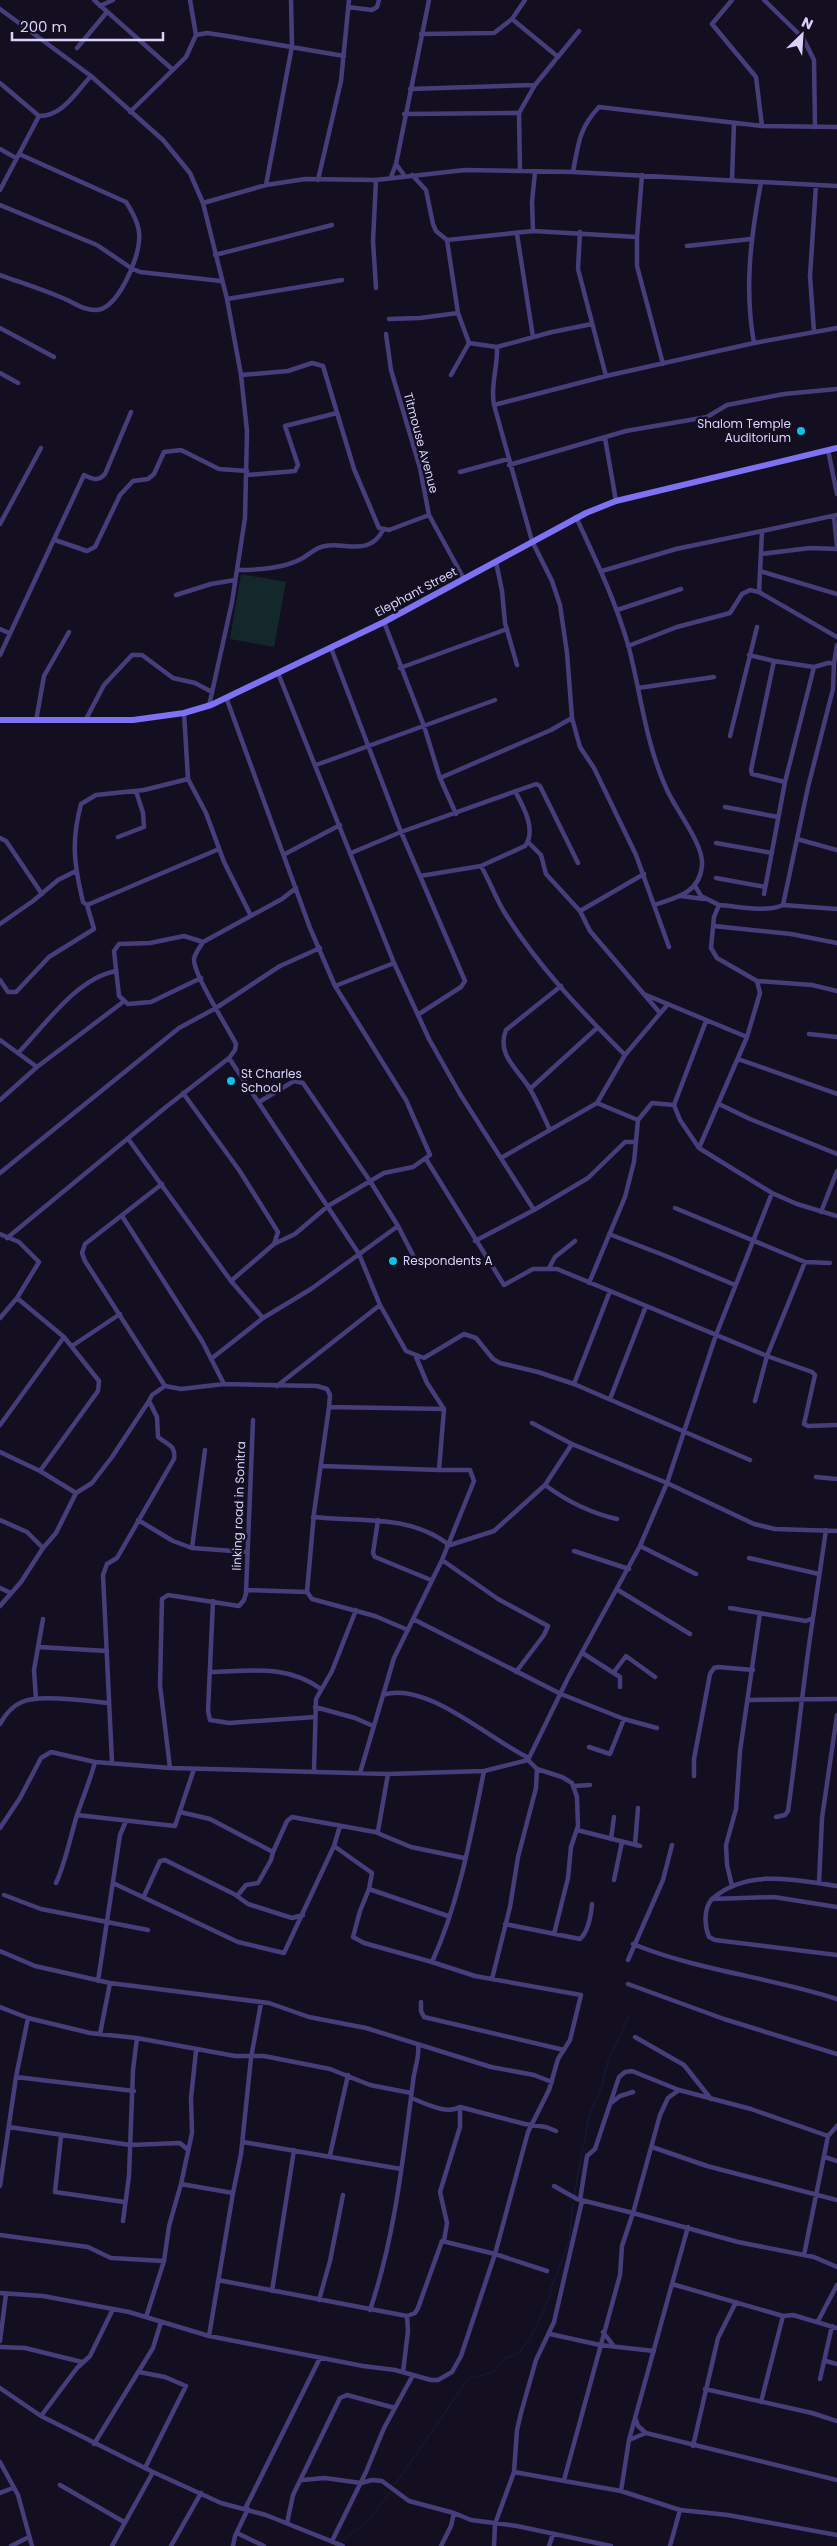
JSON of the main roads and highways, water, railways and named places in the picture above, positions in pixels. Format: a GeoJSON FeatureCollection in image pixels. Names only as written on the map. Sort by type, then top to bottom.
{"type":"FeatureCollection","features":[{"type":"Feature","properties":{"kind":"main road","name":"Elephant Street"},"geometry":{"type":"LineString","coordinates":[[0,720],[36,722],[133,720],[184,713],[209,706],[384,622],[576,517],[616,501],[837,448]]}},
{"type":"Feature","properties":{"kind":"waterway"},"geometry":{"type":"LineString","coordinates":[[574,2196],[589,2116],[602,2086],[608,2061],[629,2016]]}},
{"type":"Feature","properties":{"kind":"waterway"},"geometry":{"type":"LineString","coordinates":[[395,2485],[468,2379],[494,2372],[505,2358],[519,2353],[530,2339],[550,2297],[551,2288],[569,2242],[573,2204]]}},
{"type":"Feature","properties":{"kind":"waterway"},"geometry":{"type":"LineString","coordinates":[[339,2543],[368,2521],[391,2491]]}},
{"type":"Feature","properties":{"kind":"place","name":"Shalom Temple Auditorium"},"geometry":{"type":"Point","coordinates":[801,431]}},
{"type":"Feature","properties":{"kind":"place","name":"St Charles School"},"geometry":{"type":"Point","coordinates":[231,1081]}},
{"type":"Feature","properties":{"kind":"place","name":"Respondents A"},"geometry":{"type":"Point","coordinates":[393,1261]}}]}
